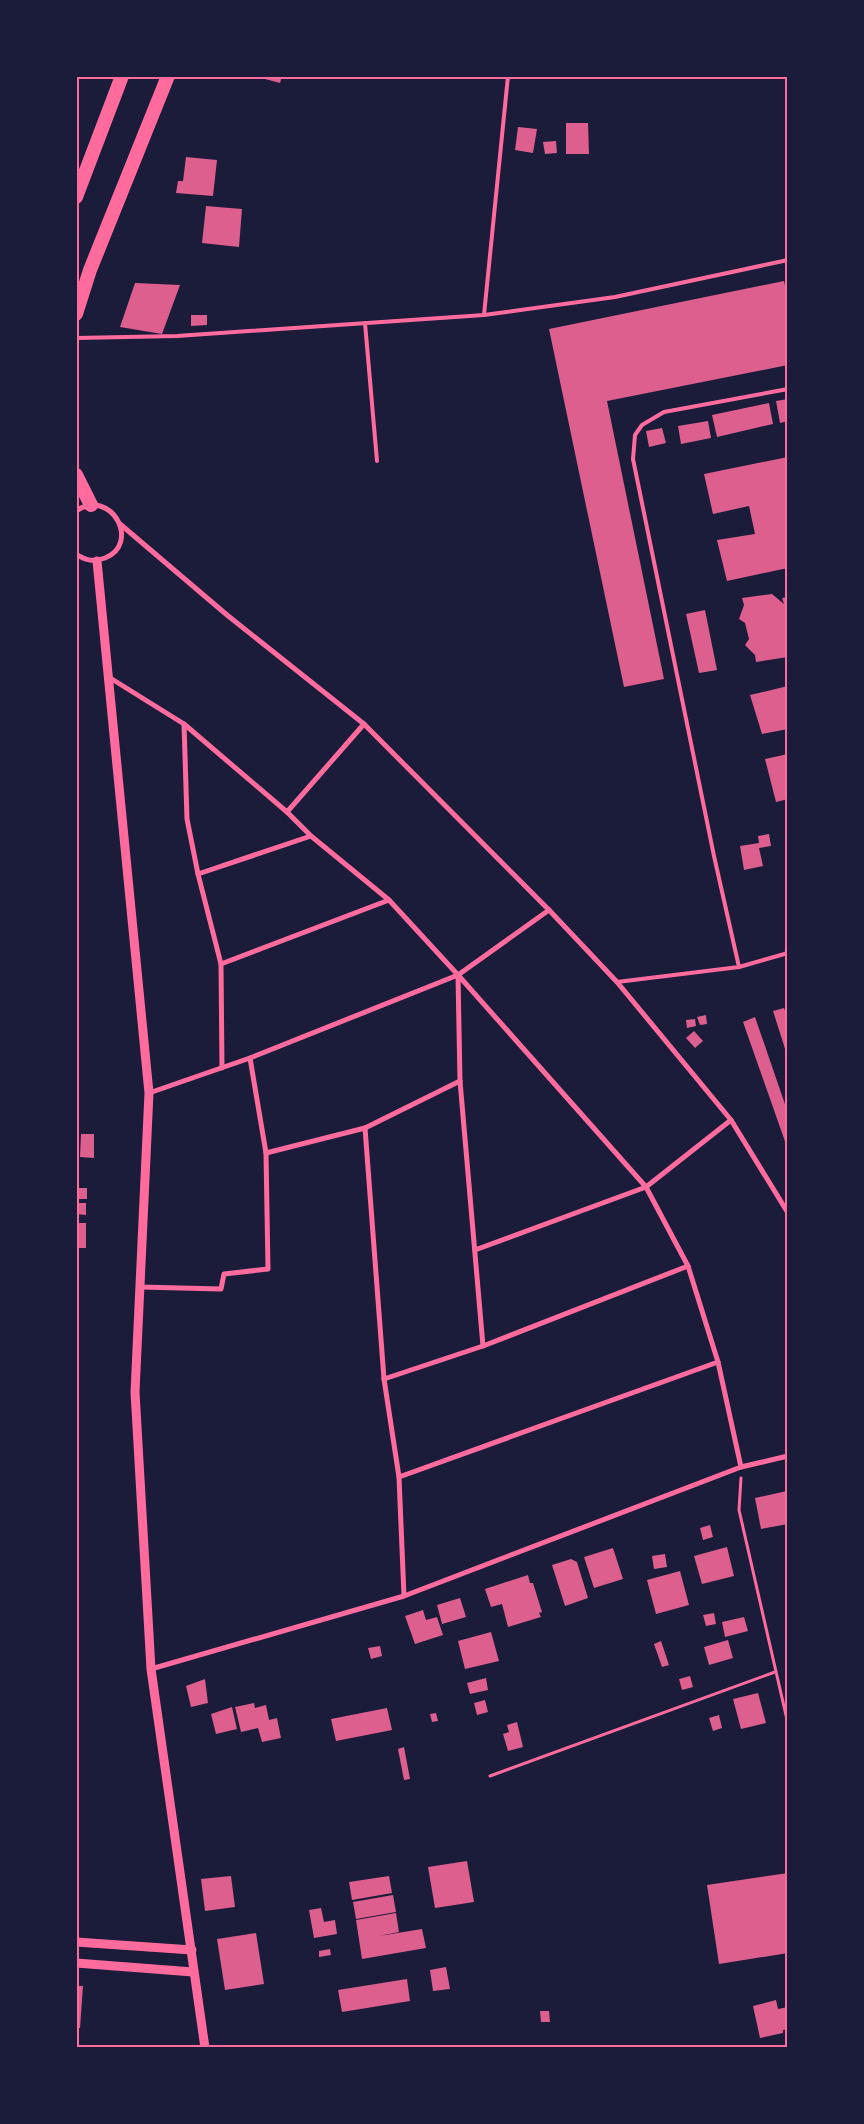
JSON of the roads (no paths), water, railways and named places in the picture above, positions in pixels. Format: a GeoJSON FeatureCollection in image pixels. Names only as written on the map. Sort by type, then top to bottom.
{"type":"FeatureCollection","features":[{"type":"Feature","properties":{"kind":"highway"},"geometry":{"type":"LineString","coordinates":[[77,194],[122,76]]}},
{"type":"Feature","properties":{"kind":"highway"},"geometry":{"type":"LineString","coordinates":[[76,314],[90,270],[168,76]]}},
{"type":"Feature","properties":{"kind":"highway"},"geometry":{"type":"LineString","coordinates":[[76,475],[91,505]]}},
{"type":"Feature","properties":{"kind":"street"},"geometry":{"type":"LineString","coordinates":[[76,511],[91,505],[109,509],[120,524],[227,615],[364,724],[618,982],[731,1120],[788,1213]]}},
{"type":"Feature","properties":{"kind":"street"},"geometry":{"type":"LineString","coordinates":[[76,554],[83,559],[97,561],[110,556],[120,542],[120,524]]}},
{"type":"Feature","properties":{"kind":"street"},"geometry":{"type":"LineString","coordinates":[[97,561],[149,1093],[135,1392],[151,1669],[205,2048]]}},
{"type":"Feature","properties":{"kind":"street"},"geometry":{"type":"LineString","coordinates":[[107,676],[184,724],[287,812],[311,836],[389,900],[646,1186],[688,1266],[718,1362],[741,1468]]}},
{"type":"Feature","properties":{"kind":"street"},"geometry":{"type":"LineString","coordinates":[[184,724],[187,819],[198,874],[221,964],[222,1068]]}},
{"type":"Feature","properties":{"kind":"street"},"geometry":{"type":"LineString","coordinates":[[287,812],[364,724]]}},
{"type":"Feature","properties":{"kind":"street"},"geometry":{"type":"LineString","coordinates":[[198,874],[311,836]]}},
{"type":"Feature","properties":{"kind":"street"},"geometry":{"type":"LineString","coordinates":[[221,964],[389,900]]}},
{"type":"Feature","properties":{"kind":"street"},"geometry":{"type":"LineString","coordinates":[[149,1093],[250,1058],[458,975],[549,910]]}},
{"type":"Feature","properties":{"kind":"street"},"geometry":{"type":"LineString","coordinates":[[458,975],[460,1080],[483,1346]]}},
{"type":"Feature","properties":{"kind":"street"},"geometry":{"type":"LineString","coordinates":[[140,1287],[221,1288],[224,1274],[268,1269],[266,1153],[250,1058]]}},
{"type":"Feature","properties":{"kind":"street"},"geometry":{"type":"LineString","coordinates":[[266,1153],[365,1128],[460,1080]]}},
{"type":"Feature","properties":{"kind":"street"},"geometry":{"type":"LineString","coordinates":[[474,1250],[646,1186],[731,1120]]}},
{"type":"Feature","properties":{"kind":"street"},"geometry":{"type":"LineString","coordinates":[[365,1128],[384,1379],[399,1477],[404,1596]]}},
{"type":"Feature","properties":{"kind":"street"},"geometry":{"type":"LineString","coordinates":[[384,1379],[483,1346],[688,1266]]}},
{"type":"Feature","properties":{"kind":"street"},"geometry":{"type":"LineString","coordinates":[[399,1477],[718,1362]]}},
{"type":"Feature","properties":{"kind":"street"},"geometry":{"type":"LineString","coordinates":[[151,1669],[404,1596],[741,1468],[788,1456]]}},
{"type":"Feature","properties":{"kind":"street"},"geometry":{"type":"LineString","coordinates":[[76,1942],[192,1950]]}},
{"type":"Feature","properties":{"kind":"street"},"geometry":{"type":"LineString","coordinates":[[76,1963],[193,1972]]}},
{"type":"Feature","properties":{"kind":"lane"},"geometry":{"type":"LineString","coordinates":[[484,314],[508,76]]}},
{"type":"Feature","properties":{"kind":"lane"},"geometry":{"type":"LineString","coordinates":[[76,338],[177,336],[484,314],[616,297],[788,260]]}},
{"type":"Feature","properties":{"kind":"lane"},"geometry":{"type":"LineString","coordinates":[[365,323],[377,461]]}},
{"type":"Feature","properties":{"kind":"lane"},"geometry":{"type":"LineString","coordinates":[[739,967],[714,856],[633,459],[635,435],[642,425],[664,412],[788,389]]}},
{"type":"Feature","properties":{"kind":"lane"},"geometry":{"type":"LineString","coordinates":[[618,982],[739,967],[788,953]]}}]}
